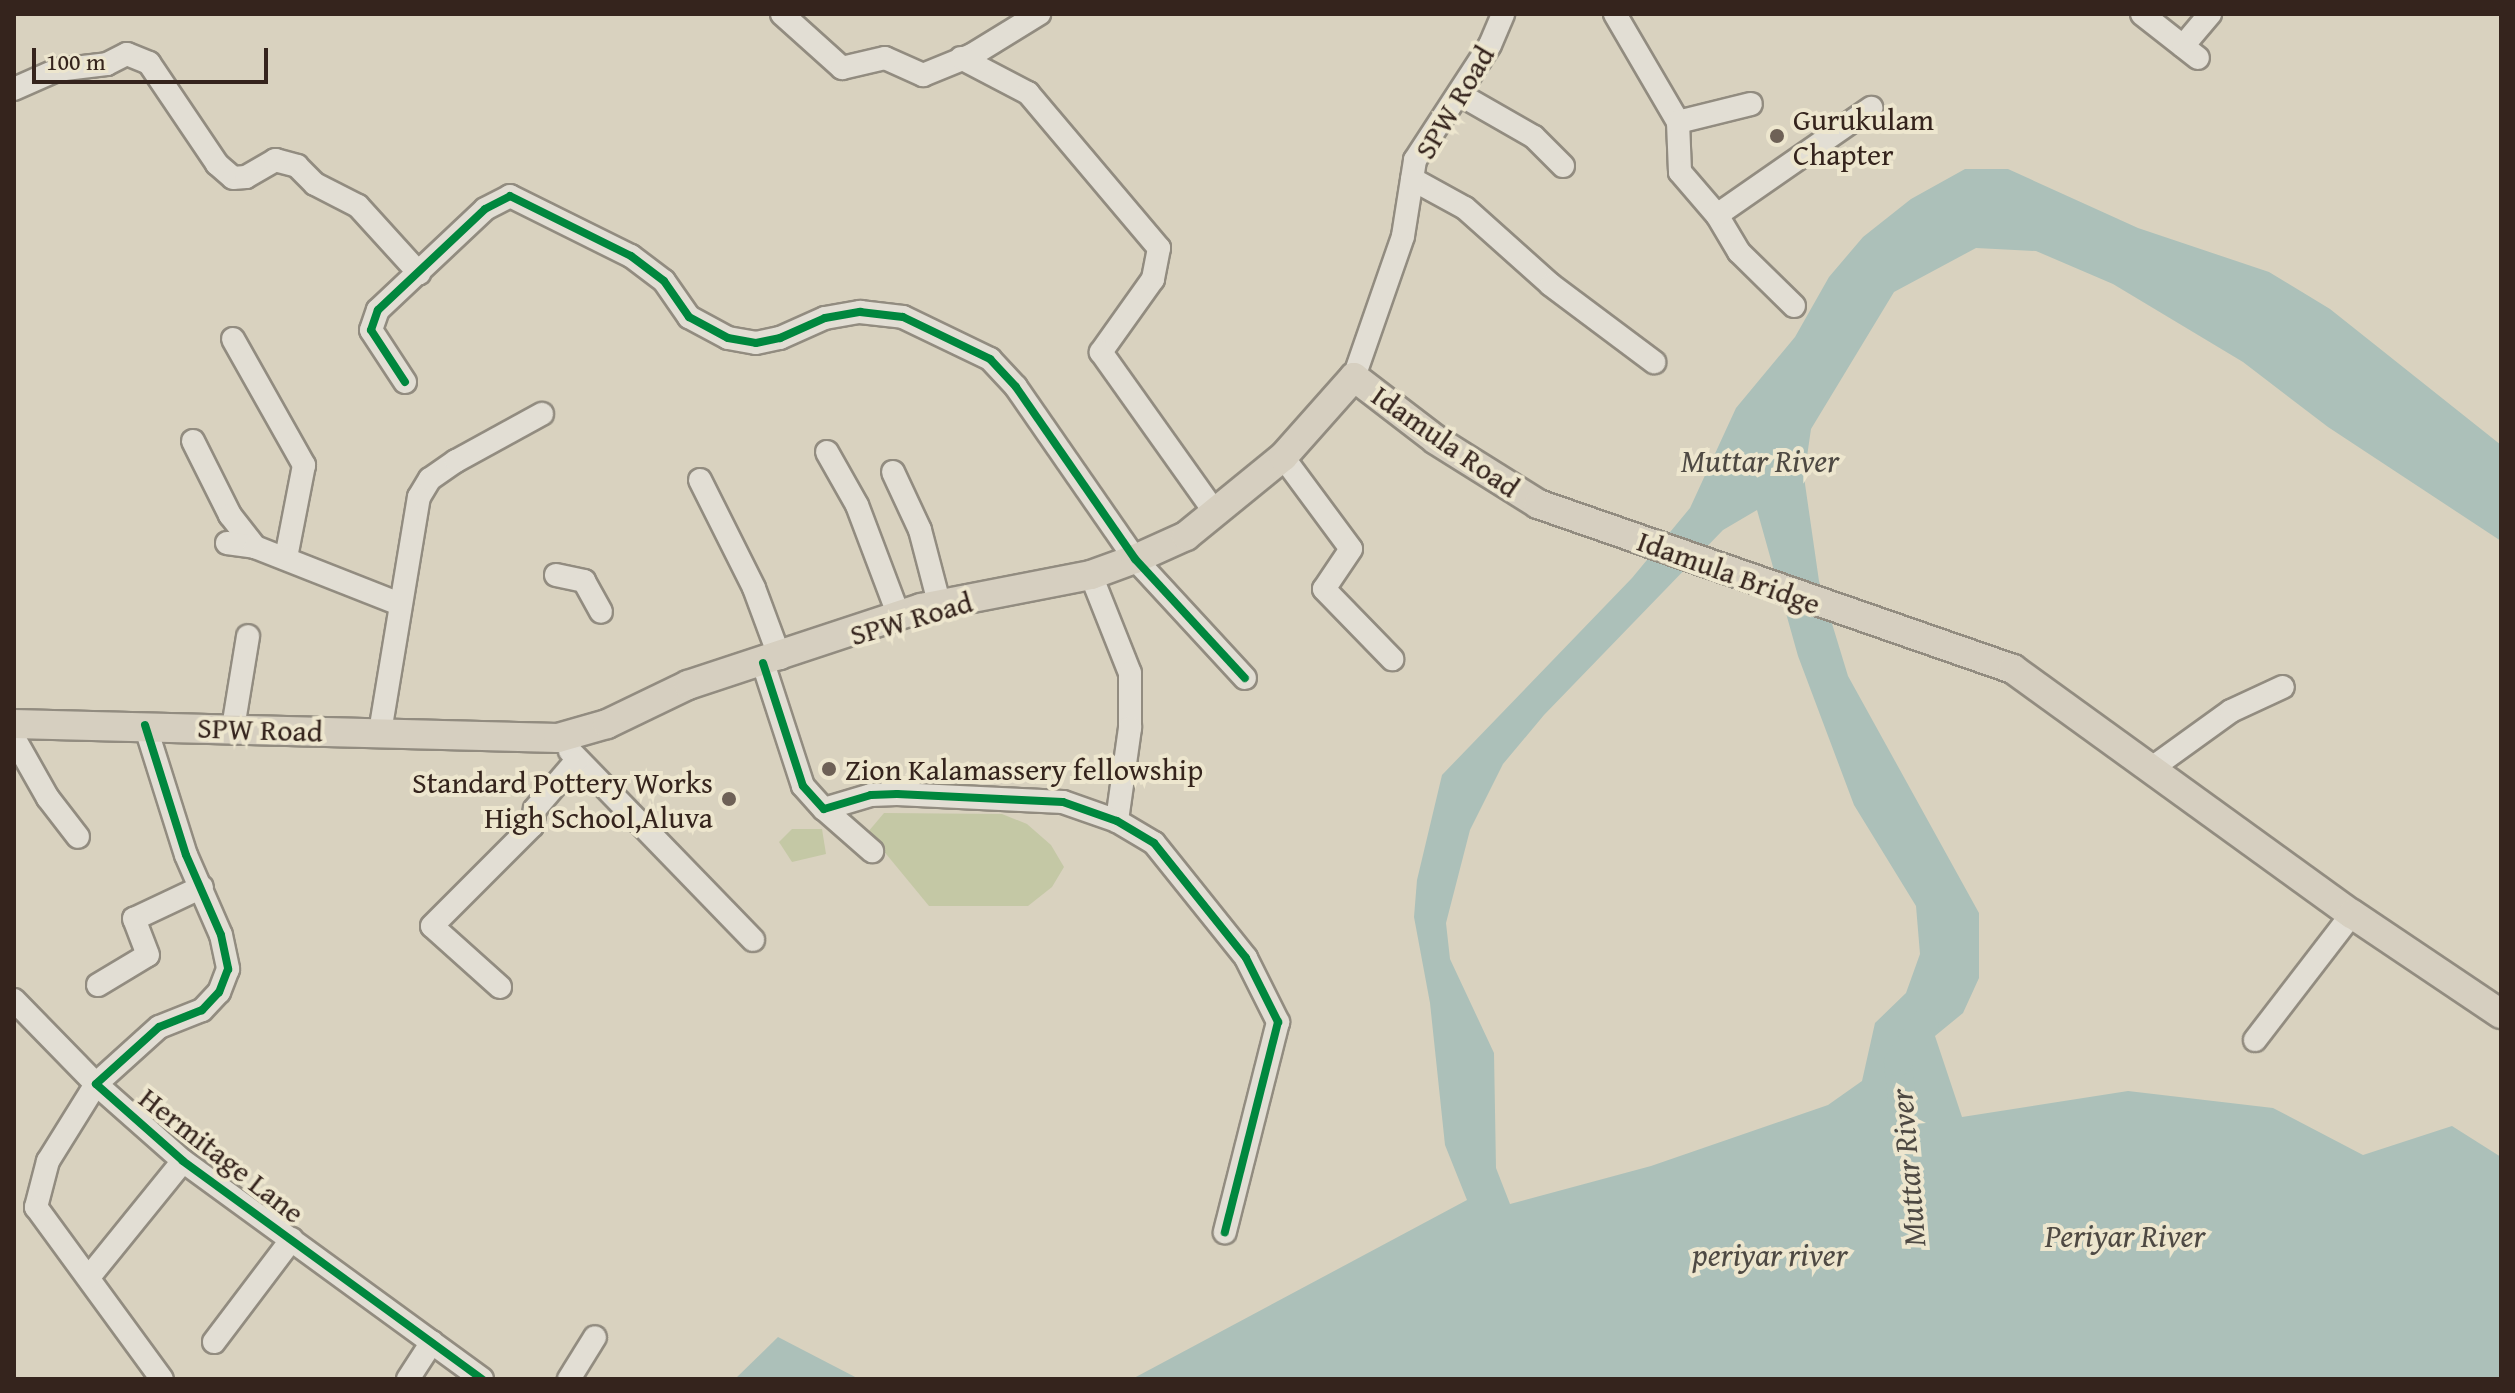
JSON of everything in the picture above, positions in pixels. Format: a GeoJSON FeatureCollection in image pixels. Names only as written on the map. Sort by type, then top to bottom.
{"type":"FeatureCollection","features":[{"type":"Feature","properties":{"kind":"main road","name":"SPW Road"},"geometry":{"type":"LineString","coordinates":[[14,724],[558,738],[607,724],[688,685],[772,661],[899,616],[1091,575],[1186,536],[1283,457],[1354,377]]}},
{"type":"Feature","properties":{"kind":"main road","name":"Idamula Road"},"geometry":{"type":"LineString","coordinates":[[1354,377],[1436,440],[1538,504]]}},
{"type":"Feature","properties":{"kind":"main road","name":"Idamula Bridge"},"geometry":{"type":"LineString","coordinates":[[1538,504],[1920,640],[2013,669],[2352,914],[2501,1014]]}},
{"type":"Feature","properties":{"kind":"street"},"geometry":{"type":"LineString","coordinates":[[782,14],[842,68],[885,58],[923,75],[961,58],[1039,14]]}},
{"type":"Feature","properties":{"kind":"street","name":"SPW Road"},"geometry":{"type":"LineString","coordinates":[[1354,377],[1403,236],[1415,160],[1459,94],[1503,14]]}},
{"type":"Feature","properties":{"kind":"street"},"geometry":{"type":"LineString","coordinates":[[1615,14],[1678,122],[1680,172],[1717,215],[1739,252],[1794,306]]}},
{"type":"Feature","properties":{"kind":"street"},"geometry":{"type":"LineString","coordinates":[[2142,14],[2191,52],[2210,14]]}},
{"type":"Feature","properties":{"kind":"street"},"geometry":{"type":"LineString","coordinates":[[14,89],[57,70],[107,64],[127,54],[149,63],[217,164],[233,178],[246,177],[275,160],[297,166],[315,184],[358,206],[419,273]]}},
{"type":"Feature","properties":{"kind":"street"},"geometry":{"type":"LineString","coordinates":[[961,58],[1028,93],[1159,248],[1153,279],[1101,352],[1214,511]]}},
{"type":"Feature","properties":{"kind":"street"},"geometry":{"type":"LineString","coordinates":[[1459,94],[1534,137],[1563,166]]}},
{"type":"Feature","properties":{"kind":"street"},"geometry":{"type":"LineString","coordinates":[[1678,122],[1751,104]]}},
{"type":"Feature","properties":{"kind":"street"},"geometry":{"type":"LineString","coordinates":[[1717,215],[1871,108]]}},
{"type":"Feature","properties":{"kind":"street"},"geometry":{"type":"LineString","coordinates":[[1412,179],[1465,208],[1551,285],[1654,362]]}},
{"type":"Feature","properties":{"kind":"street"},"geometry":{"type":"LineString","coordinates":[[405,382],[371,330],[378,310],[485,209],[510,196],[631,256],[664,281],[689,317],[728,338],[756,343],[780,338],[825,318],[860,312],[903,317],[990,359],[1016,387],[1135,559],[1245,678]]}},
{"type":"Feature","properties":{"kind":"street"},"geometry":{"type":"LineString","coordinates":[[233,339],[304,465],[286,558]]}},
{"type":"Feature","properties":{"kind":"street"},"geometry":{"type":"LineString","coordinates":[[380,732],[419,497],[430,479],[542,414]]}},
{"type":"Feature","properties":{"kind":"street"},"geometry":{"type":"LineString","coordinates":[[193,441],[230,515],[255,547]]}},
{"type":"Feature","properties":{"kind":"street"},"geometry":{"type":"LineString","coordinates":[[827,452],[857,505],[899,616]]}},
{"type":"Feature","properties":{"kind":"street"},"geometry":{"type":"LineString","coordinates":[[1283,457],[1351,549],[1324,589],[1392,659]]}},
{"type":"Feature","properties":{"kind":"street"},"geometry":{"type":"LineString","coordinates":[[893,472],[920,530],[940,606]]}},
{"type":"Feature","properties":{"kind":"street"},"geometry":{"type":"LineString","coordinates":[[700,480],[754,588],[803,786],[872,851]]}},
{"type":"Feature","properties":{"kind":"street"},"geometry":{"type":"LineString","coordinates":[[227,543],[255,547],[400,604]]}},
{"type":"Feature","properties":{"kind":"street"},"geometry":{"type":"LineString","coordinates":[[556,575],[584,581],[601,612]]}},
{"type":"Feature","properties":{"kind":"street"},"geometry":{"type":"LineString","coordinates":[[1091,575],[1130,673],[1130,728],[1117,821]]}},
{"type":"Feature","properties":{"kind":"street"},"geometry":{"type":"LineString","coordinates":[[233,728],[248,636]]}},
{"type":"Feature","properties":{"kind":"street"},"geometry":{"type":"LineString","coordinates":[[2152,768],[2231,711],[2283,687]]}},
{"type":"Feature","properties":{"kind":"street","name":"Hermitage Lane"},"geometry":{"type":"LineString","coordinates":[[145,725],[186,855],[202,887],[228,969],[219,992],[202,1010],[159,1027],[96,1084],[183,1161],[482,1379]]}},
{"type":"Feature","properties":{"kind":"street"},"geometry":{"type":"LineString","coordinates":[[14,738],[48,798],[78,837]]}},
{"type":"Feature","properties":{"kind":"street"},"geometry":{"type":"LineString","coordinates":[[558,738],[753,940]]}},
{"type":"Feature","properties":{"kind":"street"},"geometry":{"type":"LineString","coordinates":[[500,987],[432,926],[532,826],[535,809],[577,760]]}},
{"type":"Feature","properties":{"kind":"street"},"geometry":{"type":"LineString","coordinates":[[824,809],[871,795],[897,794],[1063,802],[1117,821],[1154,843],[1246,958],[1278,1022],[1225,1232]]}},
{"type":"Feature","properties":{"kind":"street"},"geometry":{"type":"LineString","coordinates":[[98,985],[148,955],[134,919],[202,887]]}},
{"type":"Feature","properties":{"kind":"street"},"geometry":{"type":"LineString","coordinates":[[2255,1040],[2352,914]]}},
{"type":"Feature","properties":{"kind":"street"},"geometry":{"type":"LineString","coordinates":[[14,1000],[96,1084],[48,1161],[36,1207],[162,1379]]}},
{"type":"Feature","properties":{"kind":"street"},"geometry":{"type":"LineString","coordinates":[[89,1277],[183,1161]]}},
{"type":"Feature","properties":{"kind":"street"},"geometry":{"type":"LineString","coordinates":[[214,1342],[292,1239]]}},
{"type":"Feature","properties":{"kind":"street"},"geometry":{"type":"LineString","coordinates":[[569,1379],[595,1337]]}},
{"type":"Feature","properties":{"kind":"street"},"geometry":{"type":"LineString","coordinates":[[408,1379],[432,1342]]}},
{"type":"Feature","properties":{"kind":"green space"},"geometry":{"type":"Polygon","coordinates":[[[884,813],[1002,814],[1027,824],[1051,845],[1064,867],[1052,887],[1028,906],[929,906],[868,832],[884,813]]]}},
{"type":"Feature","properties":{"kind":"green space"},"geometry":{"type":"Polygon","coordinates":[[[792,829],[822,829],[826,854],[792,862],[779,842],[792,829]]]}},
{"type":"Feature","properties":{"kind":"water"},"geometry":{"type":"Polygon","coordinates":[[[1965,169],[2008,169],[2138,228],[2269,272],[2330,309],[2501,445],[2501,541],[2328,427],[2243,362],[2113,284],[2036,251],[1976,248],[1894,292],[1811,429],[1804,477],[1819,581],[1848,676],[1979,913],[1979,978],[1963,1013],[1935,1036],[1962,1117],[2128,1091],[2273,1108],[2363,1155],[2452,1126],[2501,1157],[2501,1379],[1110,1379],[1134,1378],[1467,1200],[1445,1145],[1430,1003],[1414,917],[1417,880],[1442,775],[1632,578],[1690,508],[1736,408],[1795,337],[1829,277],[1863,237],[1911,199],[1965,169]],[[1757,510],[1723,530],[1544,715],[1503,764],[1470,830],[1446,923],[1450,959],[1494,1053],[1496,1168],[1510,1204],[1651,1166],[1828,1105],[1862,1081],[1875,1023],[1906,993],[1920,954],[1916,906],[1854,805],[1798,656],[1757,510]]]}},
{"type":"Feature","properties":{"kind":"water"},"geometry":{"type":"Polygon","coordinates":[[[778,1337],[859,1379],[735,1379],[778,1337]]]}},
{"type":"Feature","properties":{"kind":"waterway","name":"Muttar River"},"geometry":{"type":"LineString","coordinates":[[1902,1101],[1898,1062],[1925,1023]]}},
{"type":"Feature","properties":{"kind":"cycle path"},"geometry":{"type":"LineString","coordinates":[[405,382],[371,330],[378,310],[485,209],[510,196],[631,256],[664,281],[689,317],[728,338],[756,343],[780,338],[825,318],[860,312],[903,317],[990,359],[1016,387],[1135,559],[1245,678]]}},
{"type":"Feature","properties":{"kind":"cycle path"},"geometry":{"type":"LineString","coordinates":[[763,663],[803,786],[824,809],[871,795],[897,794],[1063,802],[1117,821],[1154,843],[1246,958],[1278,1022],[1225,1232]]}},
{"type":"Feature","properties":{"kind":"cycle path"},"geometry":{"type":"LineString","coordinates":[[145,725],[186,855],[221,935],[228,969],[219,992],[202,1010],[159,1027],[96,1084],[183,1161],[482,1379]]}},
{"type":"Feature","properties":{"kind":"place","name":"Gurukulam Chapter"},"geometry":{"type":"Point","coordinates":[1777,136]}},
{"type":"Feature","properties":{"kind":"place","name":"Zion Kalamassery fellowship"},"geometry":{"type":"Point","coordinates":[829,769]}},
{"type":"Feature","properties":{"kind":"place","name":"Standard Pottery Works High School,Aluva"},"geometry":{"type":"Point","coordinates":[729,799]}},
{"type":"Feature","properties":{"kind":"water label","name":"Periyar River"},"geometry":{"type":"Point","coordinates":[2125,1236]}},
{"type":"Feature","properties":{"kind":"water label","name":"periyar river"},"geometry":{"type":"Point","coordinates":[1770,1255]}}]}
